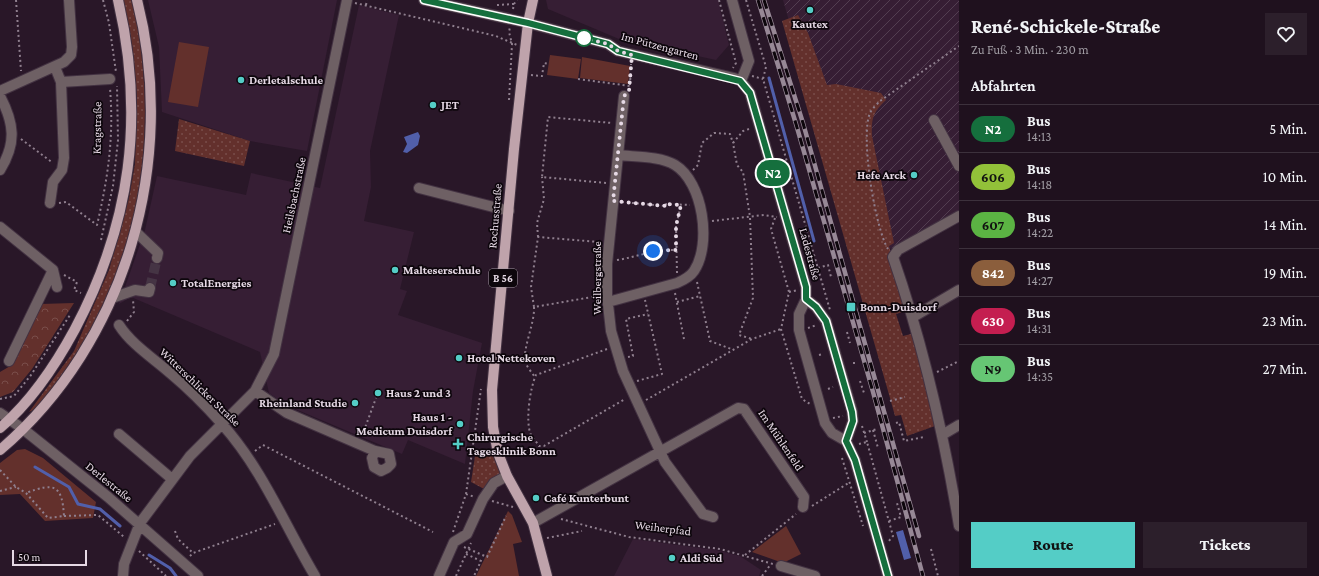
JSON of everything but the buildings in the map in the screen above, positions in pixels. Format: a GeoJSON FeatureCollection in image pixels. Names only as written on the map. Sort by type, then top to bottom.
{"type":"FeatureCollection","features":[{"type":"Feature","properties":{"kind":"main road"},"geometry":{"type":"LineString","coordinates":[[0,428],[10,419],[36,389],[60,356],[98,281],[115,233],[129,164],[132,111],[127,49],[118,0]]}},
{"type":"Feature","properties":{"kind":"main road"},"geometry":{"type":"LineString","coordinates":[[0,450],[47,404],[71,372],[91,341],[112,298],[136,232],[148,166],[151,112],[150,75],[146,42],[137,0]]}},
{"type":"Feature","properties":{"kind":"main road","name":"Rochusstraße"},"geometry":{"type":"LineString","coordinates":[[507,476],[498,453],[493,427],[492,390],[525,46],[528,23],[534,0]]}},
{"type":"Feature","properties":{"kind":"main road","name":"B 56"},"geometry":{"type":"LineString","coordinates":[[507,476],[533,523],[547,576]]}},
{"type":"Feature","properties":{"kind":"street"},"geometry":{"type":"LineString","coordinates":[[0,91],[55,67],[64,62],[71,55],[72,47],[69,0]]}},
{"type":"Feature","properties":{"kind":"street","name":"Im Pützengarten"},"geometry":{"type":"LineString","coordinates":[[424,0],[528,23],[608,44],[618,51],[632,55],[740,81]]}},
{"type":"Feature","properties":{"kind":"street"},"geometry":{"type":"LineString","coordinates":[[732,0],[749,61],[740,81]]}},
{"type":"Feature","properties":{"kind":"street","name":"Heilsbachstraße"},"geometry":{"type":"LineString","coordinates":[[124,576],[124,564],[140,523],[190,456],[255,391],[267,370],[278,342],[347,1]]}},
{"type":"Feature","properties":{"kind":"street"},"geometry":{"type":"LineString","coordinates":[[50,203],[53,182],[62,170],[64,158],[61,82],[55,67]]}},
{"type":"Feature","properties":{"kind":"street"},"geometry":{"type":"LineString","coordinates":[[61,82],[114,81]]}},
{"type":"Feature","properties":{"kind":"street","name":"Ladestraße"},"geometry":{"type":"LineString","coordinates":[[740,81],[750,93],[806,287],[806,299],[799,314],[798,330],[825,423],[832,433],[846,441]]}},
{"type":"Feature","properties":{"kind":"street"},"geometry":{"type":"LineString","coordinates":[[0,96],[7,109],[12,124],[9,149],[0,170]]}},
{"type":"Feature","properties":{"kind":"street","name":"Weilbergstraße"},"geometry":{"type":"LineString","coordinates":[[624,96],[609,243],[608,298],[614,346],[628,383],[660,452]]}},
{"type":"Feature","properties":{"kind":"street"},"geometry":{"type":"LineString","coordinates":[[934,120],[959,166]]}},
{"type":"Feature","properties":{"kind":"street"},"geometry":{"type":"LineString","coordinates":[[608,298],[643,292],[675,284],[687,279],[694,271],[701,257],[704,241],[699,205],[696,193],[688,175],[674,165],[658,160],[618,155]]}},
{"type":"Feature","properties":{"kind":"street"},"geometry":{"type":"LineString","coordinates":[[419,188],[509,211]]}},
{"type":"Feature","properties":{"kind":"street"},"geometry":{"type":"LineString","coordinates":[[959,216],[898,250],[893,257],[913,317],[928,376],[942,435],[959,526]]}},
{"type":"Feature","properties":{"kind":"street"},"geometry":{"type":"LineString","coordinates":[[0,227],[53,270],[57,287]]}},
{"type":"Feature","properties":{"kind":"street"},"geometry":{"type":"LineString","coordinates":[[136,232],[158,252],[157,258]]}},
{"type":"Feature","properties":{"kind":"street"},"geometry":{"type":"LineString","coordinates":[[9,361],[53,270]]}},
{"type":"Feature","properties":{"kind":"street"},"geometry":{"type":"LineString","coordinates":[[112,298],[135,290],[149,292],[150,288]]}},
{"type":"Feature","properties":{"kind":"street"},"geometry":{"type":"LineString","coordinates":[[913,317],[959,290]]}},
{"type":"Feature","properties":{"kind":"street"},"geometry":{"type":"LineString","coordinates":[[806,299],[816,307],[826,321],[852,412],[853,421],[846,441],[855,460],[888,576]]}},
{"type":"Feature","properties":{"kind":"street","name":"Witterschlicker Straße"},"geometry":{"type":"LineString","coordinates":[[119,325],[125,335],[176,379],[221,424],[248,456],[286,520],[315,576]]}},
{"type":"Feature","properties":{"kind":"street"},"geometry":{"type":"LineString","coordinates":[[255,391],[287,412],[374,451]]}},
{"type":"Feature","properties":{"kind":"street","name":"Im Mühlenfeld"},"geometry":{"type":"LineString","coordinates":[[533,523],[738,408],[744,409],[804,497],[803,507]]}},
{"type":"Feature","properties":{"kind":"street","name":"Derlestraße"},"geometry":{"type":"LineString","coordinates":[[0,413],[23,429],[140,523],[198,576]]}},
{"type":"Feature","properties":{"kind":"street"},"geometry":{"type":"LineString","coordinates":[[942,435],[959,425]]}},
{"type":"Feature","properties":{"kind":"street"},"geometry":{"type":"LineString","coordinates":[[119,434],[172,480]]}},
{"type":"Feature","properties":{"kind":"street"},"geometry":{"type":"LineString","coordinates":[[660,452],[665,462],[703,514],[713,517]]}},
{"type":"Feature","properties":{"kind":"street"},"geometry":{"type":"LineString","coordinates":[[439,576],[453,538],[468,534],[483,500],[494,483],[507,476]]}},
{"type":"Feature","properties":{"kind":"street"},"geometry":{"type":"LineString","coordinates":[[776,564],[815,576]]}},
{"type":"Feature","properties":{"kind":"path"},"geometry":{"type":"LineString","coordinates":[[16,0],[21,82]]}},
{"type":"Feature","properties":{"kind":"path"},"geometry":{"type":"LineString","coordinates":[[100,245],[113,186],[118,140],[109,23],[104,0]]}},
{"type":"Feature","properties":{"kind":"path"},"geometry":{"type":"LineString","coordinates":[[366,6],[367,0]]}},
{"type":"Feature","properties":{"kind":"path"},"geometry":{"type":"LineString","coordinates":[[719,0],[736,63],[733,68]]}},
{"type":"Feature","properties":{"kind":"path"},"geometry":{"type":"LineString","coordinates":[[746,0],[766,67],[763,79],[831,312]]}},
{"type":"Feature","properties":{"kind":"path"},"geometry":{"type":"LineString","coordinates":[[347,1],[496,36],[512,44],[525,46]]}},
{"type":"Feature","properties":{"kind":"path"},"geometry":{"type":"LineString","coordinates":[[893,257],[885,245],[867,165],[870,113],[880,101],[959,46]]}},
{"type":"Feature","properties":{"kind":"path"},"geometry":{"type":"LineString","coordinates":[[624,96],[629,91],[630,86],[632,55]]}},
{"type":"Feature","properties":{"kind":"path"},"geometry":{"type":"LineString","coordinates":[[532,75],[542,76],[544,63],[549,64]]}},
{"type":"Feature","properties":{"kind":"path"},"geometry":{"type":"LineString","coordinates":[[578,79],[630,86]]}},
{"type":"Feature","properties":{"kind":"path","name":"Kragstraße"},"geometry":{"type":"LineString","coordinates":[[50,203],[66,202],[97,225],[109,171],[114,81]]}},
{"type":"Feature","properties":{"kind":"path"},"geometry":{"type":"LineString","coordinates":[[621,124],[548,117],[542,177],[544,199],[537,223],[538,237],[531,288],[534,307],[532,328],[525,358],[526,364],[535,377],[530,398],[529,424],[531,435],[539,446],[544,446],[633,394]]}},
{"type":"Feature","properties":{"kind":"path"},"geometry":{"type":"LineString","coordinates":[[733,143],[743,131],[749,129]]}},
{"type":"Feature","properties":{"kind":"path"},"geometry":{"type":"LineString","coordinates":[[688,175],[698,165],[702,143],[714,133],[730,134],[737,165],[742,172],[750,216],[753,298],[739,335],[752,339]]}},
{"type":"Feature","properties":{"kind":"path"},"geometry":{"type":"LineString","coordinates":[[20,138],[62,170]]}},
{"type":"Feature","properties":{"kind":"path"},"geometry":{"type":"LineString","coordinates":[[542,177],[615,184]]}},
{"type":"Feature","properties":{"kind":"path"},"geometry":{"type":"LineString","coordinates":[[613,201],[666,206],[666,204],[699,205]]}},
{"type":"Feature","properties":{"kind":"path"},"geometry":{"type":"LineString","coordinates":[[681,205],[676,226],[675,284],[684,339]]}},
{"type":"Feature","properties":{"kind":"path"},"geometry":{"type":"LineString","coordinates":[[702,222],[764,215],[776,218],[771,229],[789,292],[781,329],[802,400],[811,405]]}},
{"type":"Feature","properties":{"kind":"path"},"geometry":{"type":"LineString","coordinates":[[538,237],[609,243]]}},
{"type":"Feature","properties":{"kind":"path"},"geometry":{"type":"LineString","coordinates":[[616,260],[638,257],[653,251],[676,250]]}},
{"type":"Feature","properties":{"kind":"path"},"geometry":{"type":"LineString","coordinates":[[818,268],[828,265],[831,277],[833,276]]}},
{"type":"Feature","properties":{"kind":"path"},"geometry":{"type":"LineString","coordinates":[[53,270],[77,282],[74,290],[82,294],[85,287]]}},
{"type":"Feature","properties":{"kind":"path"},"geometry":{"type":"LineString","coordinates":[[694,271],[710,341],[734,350]]}},
{"type":"Feature","properties":{"kind":"path"},"geometry":{"type":"LineString","coordinates":[[119,325],[130,320],[134,312],[132,297],[135,290]]}},
{"type":"Feature","properties":{"kind":"path"},"geometry":{"type":"LineString","coordinates":[[628,383],[662,374],[643,292]]}},
{"type":"Feature","properties":{"kind":"path"},"geometry":{"type":"LineString","coordinates":[[677,302],[700,296]]}},
{"type":"Feature","properties":{"kind":"path"},"geometry":{"type":"LineString","coordinates":[[534,307],[608,298]]}},
{"type":"Feature","properties":{"kind":"path"},"geometry":{"type":"LineString","coordinates":[[0,399],[14,396],[27,380],[71,314]]}},
{"type":"Feature","properties":{"kind":"path"},"geometry":{"type":"LineString","coordinates":[[633,356],[626,319],[648,314]]}},
{"type":"Feature","properties":{"kind":"path"},"geometry":{"type":"LineString","coordinates":[[808,328],[817,325]]}},
{"type":"Feature","properties":{"kind":"path"},"geometry":{"type":"LineString","coordinates":[[638,404],[752,339],[781,329]]}},
{"type":"Feature","properties":{"kind":"path"},"geometry":{"type":"LineString","coordinates":[[847,332],[850,343]]}},
{"type":"Feature","properties":{"kind":"path"},"geometry":{"type":"LineString","coordinates":[[535,377],[614,346]]}},
{"type":"Feature","properties":{"kind":"path"},"geometry":{"type":"LineString","coordinates":[[819,355],[823,354]]}},
{"type":"Feature","properties":{"kind":"path"},"geometry":{"type":"LineString","coordinates":[[928,376],[959,361]]}},
{"type":"Feature","properties":{"kind":"path"},"geometry":{"type":"LineString","coordinates":[[860,381],[864,394]]}},
{"type":"Feature","properties":{"kind":"path"},"geometry":{"type":"LineString","coordinates":[[828,388],[832,387]]}},
{"type":"Feature","properties":{"kind":"path"},"geometry":{"type":"LineString","coordinates":[[890,401],[905,397]]}},
{"type":"Feature","properties":{"kind":"path"},"geometry":{"type":"LineString","coordinates":[[363,432],[376,398]]}},
{"type":"Feature","properties":{"kind":"path"},"geometry":{"type":"LineString","coordinates":[[834,418],[843,416]]}},
{"type":"Feature","properties":{"kind":"path"},"geometry":{"type":"LineString","coordinates":[[896,423],[899,422],[904,441],[924,437]]}},
{"type":"Feature","properties":{"kind":"path"},"geometry":{"type":"LineString","coordinates":[[863,425],[889,521],[901,517],[897,503]]}},
{"type":"Feature","properties":{"kind":"path"},"geometry":{"type":"LineString","coordinates":[[864,433],[876,429]]}},
{"type":"Feature","properties":{"kind":"path"},"geometry":{"type":"LineString","coordinates":[[873,430],[878,448]]}},
{"type":"Feature","properties":{"kind":"path"},"geometry":{"type":"LineString","coordinates":[[474,440],[466,494],[453,538],[487,557],[506,516]]}},
{"type":"Feature","properties":{"kind":"path"},"geometry":{"type":"LineString","coordinates":[[846,441],[856,445],[867,442]]}},
{"type":"Feature","properties":{"kind":"path"},"geometry":{"type":"LineString","coordinates":[[248,456],[263,445],[433,532]]}},
{"type":"Feature","properties":{"kind":"path"},"geometry":{"type":"LineString","coordinates":[[746,555],[803,507],[812,506],[850,482],[840,453]]}},
{"type":"Feature","properties":{"kind":"path"},"geometry":{"type":"LineString","coordinates":[[0,470],[16,487],[26,493],[48,518],[98,515],[166,576]]}},
{"type":"Feature","properties":{"kind":"path"},"geometry":{"type":"LineString","coordinates":[[0,491],[16,487]]}},
{"type":"Feature","properties":{"kind":"path"},"geometry":{"type":"LineString","coordinates":[[26,493],[43,487],[53,488],[59,492],[63,498],[64,516]]}},
{"type":"Feature","properties":{"kind":"path"},"geometry":{"type":"LineString","coordinates":[[466,494],[515,508]]}},
{"type":"Feature","properties":{"kind":"path","name":"Weiherpfad"},"geometry":{"type":"LineString","coordinates":[[555,512],[560,519],[629,537],[720,549],[776,564]]}},
{"type":"Feature","properties":{"kind":"path"},"geometry":{"type":"LineString","coordinates":[[189,557],[193,553],[286,520]]}},
{"type":"Feature","properties":{"kind":"path"},"geometry":{"type":"LineString","coordinates":[[175,531],[178,539],[193,553]]}},
{"type":"Feature","properties":{"kind":"path"},"geometry":{"type":"LineString","coordinates":[[538,539],[582,531]]}},
{"type":"Feature","properties":{"kind":"path"},"geometry":{"type":"LineString","coordinates":[[931,549],[938,576]]}},
{"type":"Feature","properties":{"kind":"path"},"geometry":{"type":"LineString","coordinates":[[466,554],[481,561],[474,576]]}},
{"type":"Feature","properties":{"kind":"path"},"geometry":{"type":"LineString","coordinates":[[762,576],[776,564]]}},
{"type":"Feature","properties":{"kind":"shaded area","name":"Derletalschule"},"geometry":{"type":"Polygon","coordinates":[[[148,0],[337,0],[307,151],[250,141],[162,112],[159,47],[148,0]]]}},
{"type":"Feature","properties":{"kind":"shaded area"},"geometry":{"type":"Polygon","coordinates":[[[546,0],[718,0],[729,45],[716,60],[619,39],[548,9],[546,0]]]}},
{"type":"Feature","properties":{"kind":"shaded area"},"geometry":{"type":"Polygon","coordinates":[[[783,0],[959,0],[959,212],[895,247],[875,254],[881,338],[783,0]]]}},
{"type":"Feature","properties":{"kind":"shaded area"},"geometry":{"type":"Polygon","coordinates":[[[359,5],[399,15],[370,151],[371,187],[364,221],[414,232],[400,289],[407,291],[398,315],[482,343],[473,391],[465,464],[408,440],[402,454],[288,406],[269,393],[260,352],[131,297],[119,304],[145,230],[157,176],[246,195],[251,173],[320,188],[359,5]]]}},
{"type":"Feature","properties":{"kind":"shaded area"},"geometry":{"type":"Polygon","coordinates":[[[633,539],[716,550],[740,556],[761,570],[759,576],[614,576],[633,539]]]}},
{"type":"Feature","properties":{"kind":"green space"},"geometry":{"type":"Polygon","coordinates":[[[123,0],[132,0],[141,47],[145,95],[144,143],[138,191],[128,237],[113,283],[93,326],[50,392],[39,405],[29,412],[74,351],[109,270],[129,198],[135,164],[137,97],[132,44],[123,0]]]}},
{"type":"Feature","properties":{"kind":"green space"},"geometry":{"type":"Polygon","coordinates":[[[798,15],[808,33],[827,85],[836,84],[881,93],[886,100],[878,108],[874,116],[872,136],[894,243],[889,246],[908,310],[896,314],[903,336],[915,333],[935,426],[907,436],[901,415],[895,416],[782,21],[798,15]]]}},
{"type":"Feature","properties":{"kind":"green space"},"geometry":{"type":"Polygon","coordinates":[[[179,42],[209,47],[198,107],[168,102],[179,42]]]}},
{"type":"Feature","properties":{"kind":"green space"},"geometry":{"type":"Polygon","coordinates":[[[550,55],[581,59],[578,79],[547,75],[550,55]]]}},
{"type":"Feature","properties":{"kind":"green space"},"geometry":{"type":"Polygon","coordinates":[[[582,57],[630,66],[628,84],[580,78],[582,57]]]}},
{"type":"Feature","properties":{"kind":"green space"},"geometry":{"type":"Polygon","coordinates":[[[179,119],[250,141],[244,166],[175,151],[179,119]]]}},
{"type":"Feature","properties":{"kind":"green space"},"geometry":{"type":"Polygon","coordinates":[[[74,303],[32,369],[13,392],[0,397],[0,372],[12,365],[41,304],[74,303]]]}},
{"type":"Feature","properties":{"kind":"green space"},"geometry":{"type":"Polygon","coordinates":[[[25,449],[43,458],[96,502],[93,518],[45,521],[20,494],[0,495],[0,463],[17,450],[25,449]]]}},
{"type":"Feature","properties":{"kind":"green space"},"geometry":{"type":"Polygon","coordinates":[[[476,450],[494,450],[502,475],[486,490],[471,482],[476,450]]]}},
{"type":"Feature","properties":{"kind":"green space"},"geometry":{"type":"Polygon","coordinates":[[[508,511],[512,515],[522,542],[513,544],[519,576],[476,576],[508,511]]]}},
{"type":"Feature","properties":{"kind":"green space"},"geometry":{"type":"Polygon","coordinates":[[[786,526],[801,554],[783,563],[752,552],[786,526]]]}},
{"type":"Feature","properties":{"kind":"water"},"geometry":{"type":"Polygon","coordinates":[[[418,132],[420,136],[418,145],[407,153],[403,152],[407,144],[404,137],[418,132]]]}},
{"type":"Feature","properties":{"kind":"water"},"geometry":{"type":"Polygon","coordinates":[[[903,530],[911,558],[904,560],[896,532],[903,530]]]}},
{"type":"Feature","properties":{"kind":"waterway"},"geometry":{"type":"LineString","coordinates":[[769,78],[814,241]]}},
{"type":"Feature","properties":{"kind":"waterway"},"geometry":{"type":"LineString","coordinates":[[35,467],[69,487],[78,504],[100,509],[120,526]]}},
{"type":"Feature","properties":{"kind":"waterway"},"geometry":{"type":"LineString","coordinates":[[149,555],[170,568],[176,576]]}},
{"type":"Feature","properties":{"kind":"tunnel"},"geometry":{"type":"LineString","coordinates":[[150,288],[157,258]]}},
{"type":"Feature","properties":{"kind":"railway"},"geometry":{"type":"LineString","coordinates":[[758,0],[796,124],[873,392],[923,576]]}},
{"type":"Feature","properties":{"kind":"railway"},"geometry":{"type":"LineString","coordinates":[[764,0],[803,123],[919,536]]}},
{"type":"Feature","properties":{"kind":"bus line","name":"N2"},"geometry":{"type":"LineString","coordinates":[[424,0],[528,23],[608,44],[618,51],[632,55],[734,78],[740,81],[750,93],[806,287],[806,299],[816,307],[826,321],[852,412],[853,421],[846,441],[855,460],[888,576]]}},
{"type":"Feature","properties":{"kind":"place","name":"Kautex"},"geometry":{"type":"Point","coordinates":[810,10]}},
{"type":"Feature","properties":{"kind":"place","name":"Derletalschule"},"geometry":{"type":"Point","coordinates":[241,80]}},
{"type":"Feature","properties":{"kind":"place","name":"JET"},"geometry":{"type":"Point","coordinates":[433,105]}},
{"type":"Feature","properties":{"kind":"place","name":"Hefe Arck"},"geometry":{"type":"Point","coordinates":[914,175]}},
{"type":"Feature","properties":{"kind":"place","name":"Malteserschule"},"geometry":{"type":"Point","coordinates":[395,270]}},
{"type":"Feature","properties":{"kind":"place","name":"TotalEnergies"},"geometry":{"type":"Point","coordinates":[173,283]}},
{"type":"Feature","properties":{"kind":"place","name":"Bonn-Duisdorf"},"geometry":{"type":"Point","coordinates":[851,307]}},
{"type":"Feature","properties":{"kind":"place","name":"Hotel Nettekoven"},"geometry":{"type":"Point","coordinates":[459,358]}},
{"type":"Feature","properties":{"kind":"place","name":"Haus 2 und 3"},"geometry":{"type":"Point","coordinates":[378,393]}},
{"type":"Feature","properties":{"kind":"place","name":"Rheinland Studie"},"geometry":{"type":"Point","coordinates":[355,403]}},
{"type":"Feature","properties":{"kind":"place","name":"Haus 1 - Medicum Duisdorf"},"geometry":{"type":"Point","coordinates":[460,424]}},
{"type":"Feature","properties":{"kind":"place","name":"Chirurgische Tagesklinik Bonn"},"geometry":{"type":"Point","coordinates":[458,444]}},
{"type":"Feature","properties":{"kind":"place","name":"Café Kunterbunt"},"geometry":{"type":"Point","coordinates":[536,498]}},
{"type":"Feature","properties":{"kind":"place","name":"Aldi Süd"},"geometry":{"type":"Point","coordinates":[672,558]}},
{"type":"Feature","properties":{"kind":"route"},"geometry":{"type":"LineString","coordinates":[[584,38],[608,44],[618,51],[632,55],[629,91],[624,96],[613,201],[666,206],[666,204],[681,205],[680,215],[676,226],[676,250],[653,251]]}}]}
